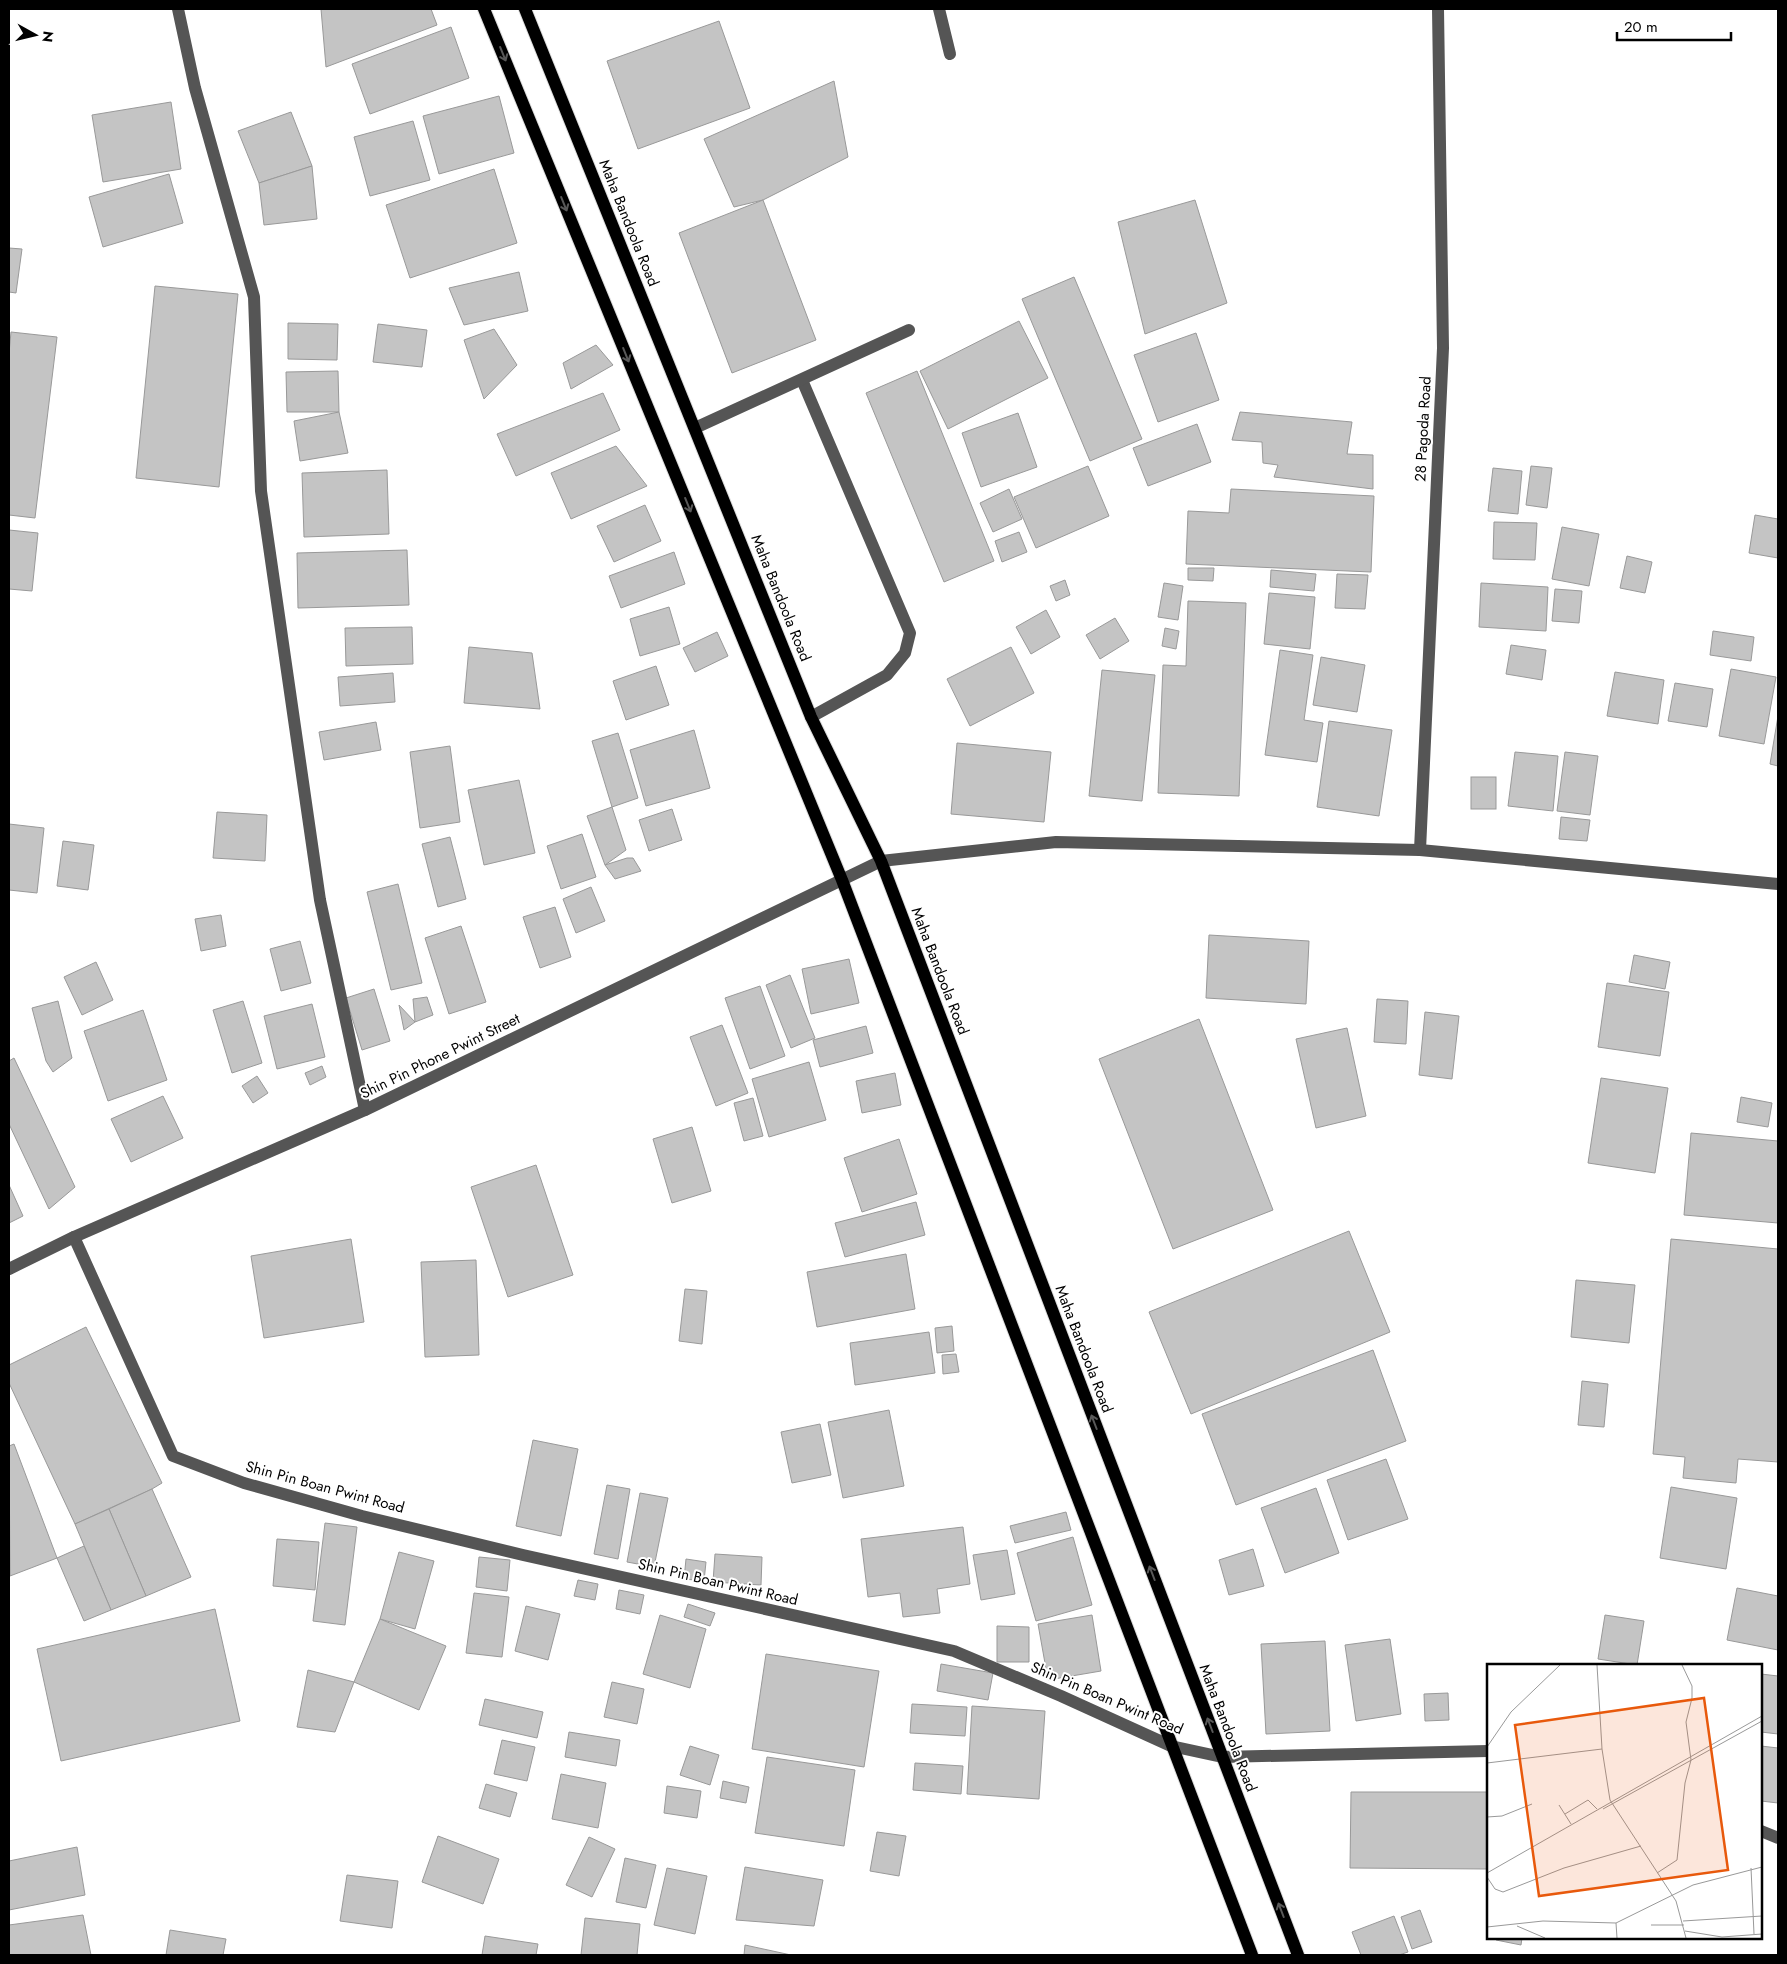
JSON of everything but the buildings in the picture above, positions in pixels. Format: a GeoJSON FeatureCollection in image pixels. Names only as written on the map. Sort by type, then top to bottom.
{"type":"FeatureCollection","features":[{"type":"Feature","properties":{"kind":"main road"},"geometry":{"type":"LineString","coordinates":[[484,9],[842,880],[1252,1955]]}},
{"type":"Feature","properties":{"kind":"main road","name":"Maha Bandoola Road"},"geometry":{"type":"LineString","coordinates":[[525,9],[811,717],[881,861],[1298,1955]]}},
{"type":"Feature","properties":{"kind":"street"},"geometry":{"type":"LineString","coordinates":[[178,9],[195,88],[254,297],[261,491],[320,900],[366,1110]]}},
{"type":"Feature","properties":{"kind":"street"},"geometry":{"type":"LineString","coordinates":[[939,9],[950,54]]}},
{"type":"Feature","properties":{"kind":"street","name":"28 Pagoda Road"},"geometry":{"type":"LineString","coordinates":[[1420,850],[1443,348],[1438,9]]}},
{"type":"Feature","properties":{"kind":"street"},"geometry":{"type":"LineString","coordinates":[[695,428],[910,330]]}},
{"type":"Feature","properties":{"kind":"street"},"geometry":{"type":"LineString","coordinates":[[802,380],[910,632],[905,653],[887,675],[811,717]]}},
{"type":"Feature","properties":{"kind":"street","name":"Shin Pin Phone Pwint Street"},"geometry":{"type":"LineString","coordinates":[[9,1269],[74,1237],[366,1110],[881,861],[1056,842],[1420,850],[1778,884]]}},
{"type":"Feature","properties":{"kind":"street","name":"Shin Pin Boan Pwint Road"},"geometry":{"type":"LineString","coordinates":[[74,1237],[173,1456],[244,1483],[362,1516],[523,1556],[954,1651],[1061,1696],[1171,1746],[1222,1757],[1487,1750]]}},
{"type":"Feature","properties":{"kind":"street"},"geometry":{"type":"LineString","coordinates":[[1762,1832],[1778,1838]]}}]}
